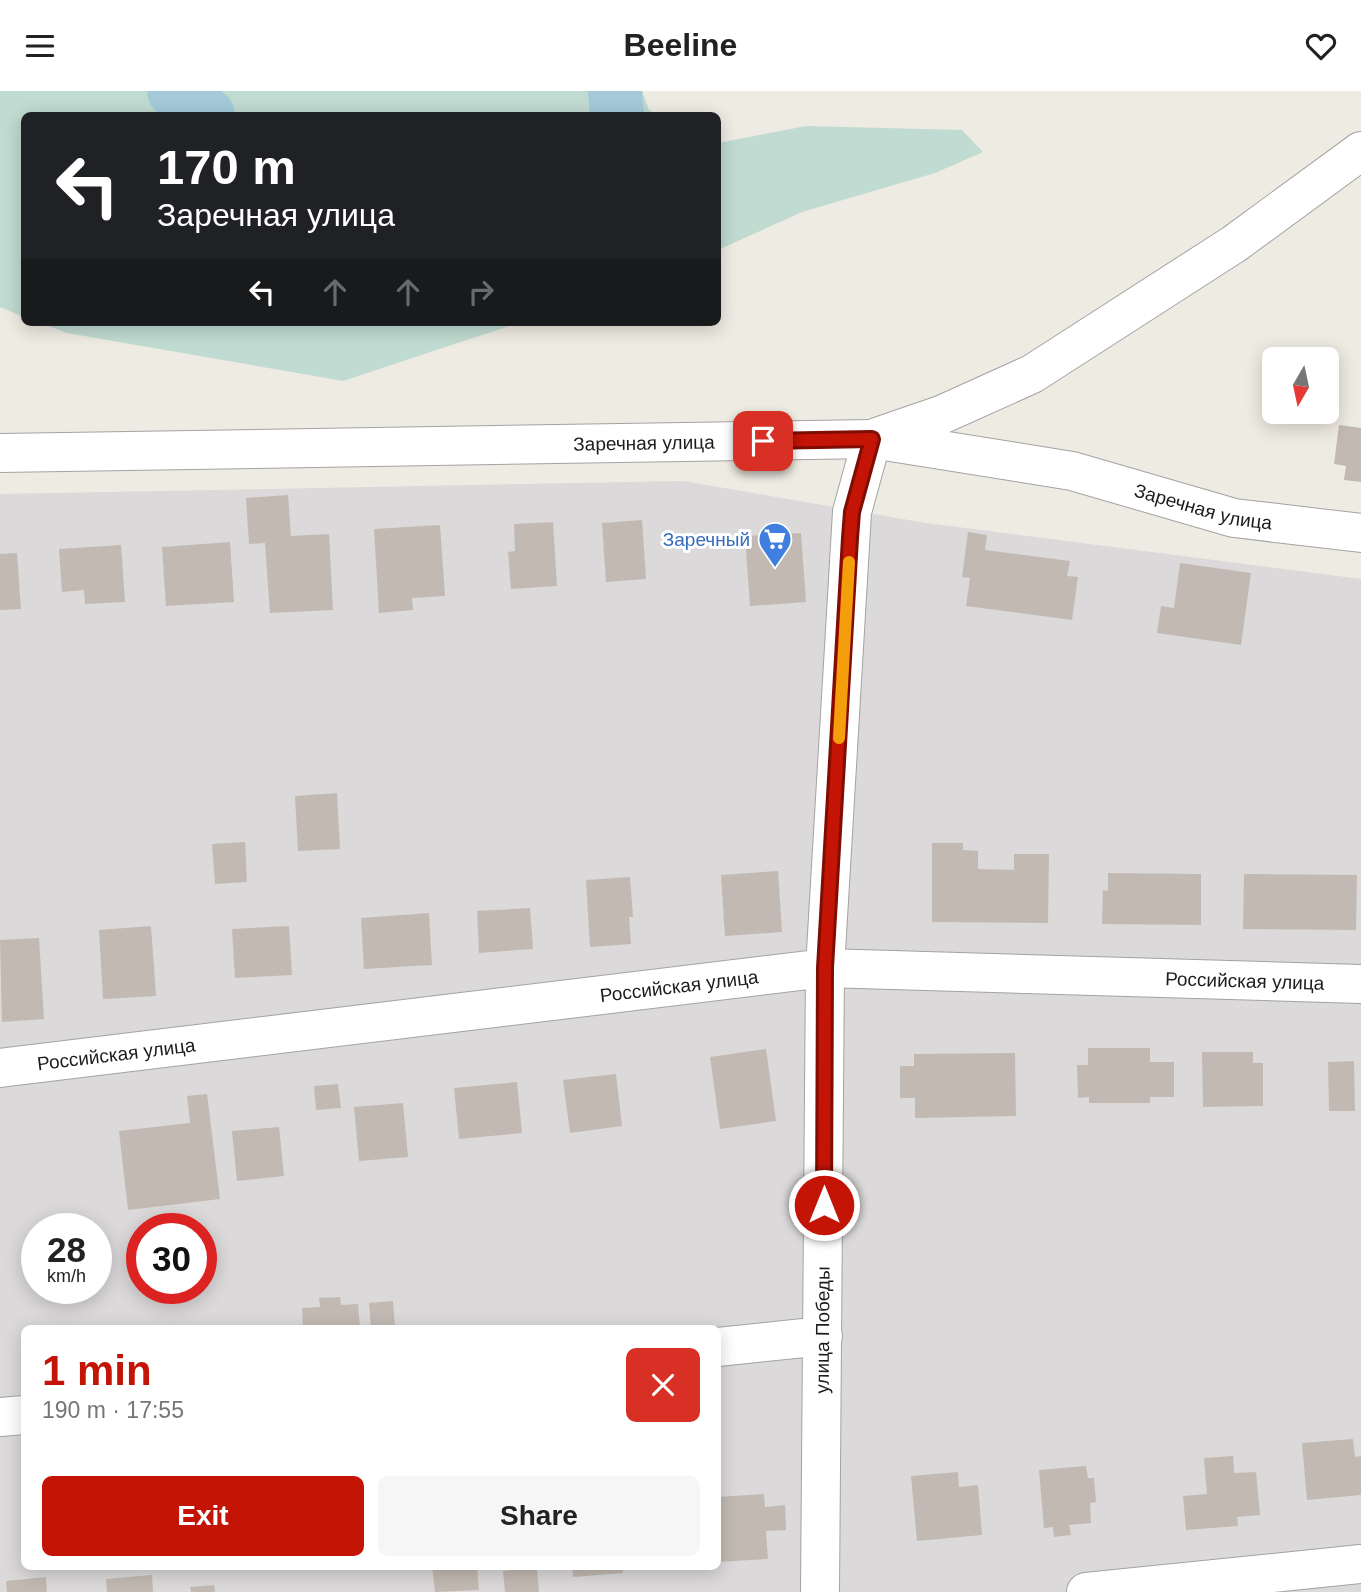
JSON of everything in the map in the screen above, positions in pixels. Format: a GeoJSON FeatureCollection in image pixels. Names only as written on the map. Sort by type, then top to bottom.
{"type":"FeatureCollection","features":[{"type":"Feature","properties":{"kind":"street"},"geometry":{"type":"LineString","coordinates":[[872,439],[941,415],[1032,374],[1234,244],[1361,151]]}},
{"type":"Feature","properties":{"kind":"street","name":"Заречная улица"},"geometry":{"type":"LineString","coordinates":[[0,453],[872,439],[1072,471],[1234,518],[1361,533]]}},
{"type":"Feature","properties":{"kind":"street","name":"улица Победы"},"geometry":{"type":"LineString","coordinates":[[820,1592],[825,968],[852,512],[872,439]]}},
{"type":"Feature","properties":{"kind":"street","name":"Российская улица"},"geometry":{"type":"LineString","coordinates":[[0,1068],[825,968],[1361,984]]}},
{"type":"Feature","properties":{"kind":"street"},"geometry":{"type":"LineString","coordinates":[[721,1347],[822,1336]]}},
{"type":"Feature","properties":{"kind":"street"},"geometry":{"type":"LineString","coordinates":[[0,1417],[21,1415]]}},
{"type":"Feature","properties":{"kind":"street"},"geometry":{"type":"LineString","coordinates":[[1086,1592],[1361,1564]]}},
{"type":"Feature","properties":{"kind":"shaded area"},"geometry":{"type":"Polygon","coordinates":[[[0,91],[642,91],[649,110],[653,112],[21,112],[21,316],[0,307],[0,91]]]}},
{"type":"Feature","properties":{"kind":"shaded area"},"geometry":{"type":"Polygon","coordinates":[[[806,126],[962,130],[983,152],[935,173],[802,212],[721,249],[721,142],[806,126]]]}},
{"type":"Feature","properties":{"kind":"shaded area"},"geometry":{"type":"Polygon","coordinates":[[[49,326],[509,326],[343,381],[67,333],[49,326]]]}},
{"type":"Feature","properties":{"kind":"shaded area"},"geometry":{"type":"Polygon","coordinates":[[[684,481],[926,523],[1361,579],[1361,1592],[0,1592],[0,494],[684,481]]]}},
{"type":"Feature","properties":{"kind":"building"},"geometry":{"type":"Polygon","coordinates":[[[1339,425],[1361,428],[1361,482],[1344,480],[1346,466],[1334,464],[1339,425]]]}},
{"type":"Feature","properties":{"kind":"building"},"geometry":{"type":"Polygon","coordinates":[[[288,495],[291,536],[329,534],[333,610],[270,613],[265,543],[249,544],[246,498],[288,495]]]}},
{"type":"Feature","properties":{"kind":"building"},"geometry":{"type":"Polygon","coordinates":[[[642,520],[646,579],[606,582],[602,523],[642,520]]]}},
{"type":"Feature","properties":{"kind":"building"},"geometry":{"type":"Polygon","coordinates":[[[553,522],[557,586],[511,589],[508,552],[515,551],[514,524],[553,522]]]}},
{"type":"Feature","properties":{"kind":"building"},"geometry":{"type":"Polygon","coordinates":[[[440,525],[445,596],[412,598],[413,610],[379,613],[374,529],[440,525]]]}},
{"type":"Feature","properties":{"kind":"building"},"geometry":{"type":"Polygon","coordinates":[[[968,532],[987,535],[985,550],[1070,561],[1067,576],[1078,577],[1072,620],[966,606],[970,578],[962,577],[968,532]]]}},
{"type":"Feature","properties":{"kind":"building","name":"Заречный"},"geometry":{"type":"Polygon","coordinates":[[[801,533],[806,602],[750,606],[745,536],[801,533]]]}},
{"type":"Feature","properties":{"kind":"building"},"geometry":{"type":"Polygon","coordinates":[[[230,542],[234,602],[166,606],[162,547],[230,542]]]}},
{"type":"Feature","properties":{"kind":"building"},"geometry":{"type":"Polygon","coordinates":[[[121,545],[125,602],[85,604],[84,590],[62,592],[59,549],[121,545]]]}},
{"type":"Feature","properties":{"kind":"building"},"geometry":{"type":"Polygon","coordinates":[[[17,553],[21,609],[0,610],[0,554],[17,553]]]}},
{"type":"Feature","properties":{"kind":"building"},"geometry":{"type":"Polygon","coordinates":[[[1180,563],[1251,573],[1241,645],[1157,633],[1161,606],[1174,608],[1180,563]]]}},
{"type":"Feature","properties":{"kind":"building"},"geometry":{"type":"Polygon","coordinates":[[[337,793],[340,849],[298,851],[295,796],[337,793]]]}},
{"type":"Feature","properties":{"kind":"building"},"geometry":{"type":"Polygon","coordinates":[[[245,842],[247,882],[215,884],[212,844],[245,842]]]}},
{"type":"Feature","properties":{"kind":"building"},"geometry":{"type":"Polygon","coordinates":[[[932,843],[963,843],[963,850],[978,851],[978,869],[1014,870],[1014,854],[1049,854],[1048,923],[932,922],[932,843]]]}},
{"type":"Feature","properties":{"kind":"building"},"geometry":{"type":"Polygon","coordinates":[[[778,871],[782,932],[725,936],[721,875],[778,871]]]}},
{"type":"Feature","properties":{"kind":"building"},"geometry":{"type":"Polygon","coordinates":[[[1108,873],[1201,874],[1201,925],[1102,924],[1103,890],[1108,891],[1108,873]]]}},
{"type":"Feature","properties":{"kind":"building"},"geometry":{"type":"Polygon","coordinates":[[[1244,874],[1357,875],[1356,930],[1243,929],[1244,874]]]}},
{"type":"Feature","properties":{"kind":"building"},"geometry":{"type":"Polygon","coordinates":[[[630,877],[633,917],[629,917],[631,944],[590,947],[586,880],[630,877]]]}},
{"type":"Feature","properties":{"kind":"building"},"geometry":{"type":"Polygon","coordinates":[[[530,908],[533,949],[479,953],[477,911],[530,908]]]}},
{"type":"Feature","properties":{"kind":"building"},"geometry":{"type":"Polygon","coordinates":[[[429,913],[432,965],[364,969],[361,918],[429,913]]]}},
{"type":"Feature","properties":{"kind":"building"},"geometry":{"type":"Polygon","coordinates":[[[151,926],[156,996],[103,999],[99,930],[151,926]]]}},
{"type":"Feature","properties":{"kind":"building"},"geometry":{"type":"Polygon","coordinates":[[[289,926],[292,975],[235,978],[232,929],[289,926]]]}},
{"type":"Feature","properties":{"kind":"building"},"geometry":{"type":"Polygon","coordinates":[[[39,938],[44,1019],[2,1022],[0,940],[39,938]]]}},
{"type":"Feature","properties":{"kind":"building"},"geometry":{"type":"Polygon","coordinates":[[[1088,1048],[1150,1048],[1150,1062],[1174,1062],[1174,1097],[1150,1097],[1150,1103],[1089,1103],[1089,1097],[1078,1098],[1077,1065],[1088,1065],[1088,1048]]]}},
{"type":"Feature","properties":{"kind":"building"},"geometry":{"type":"Polygon","coordinates":[[[766,1049],[776,1121],[720,1129],[710,1057],[766,1049]]]}},
{"type":"Feature","properties":{"kind":"building"},"geometry":{"type":"Polygon","coordinates":[[[1202,1052],[1253,1052],[1253,1063],[1263,1063],[1263,1106],[1203,1107],[1202,1052]]]}},
{"type":"Feature","properties":{"kind":"building"},"geometry":{"type":"Polygon","coordinates":[[[1015,1053],[1016,1116],[915,1118],[915,1098],[900,1098],[900,1066],[914,1066],[914,1054],[1015,1053]]]}},
{"type":"Feature","properties":{"kind":"building"},"geometry":{"type":"Polygon","coordinates":[[[1354,1061],[1355,1111],[1329,1111],[1328,1062],[1354,1061]]]}},
{"type":"Feature","properties":{"kind":"building"},"geometry":{"type":"Polygon","coordinates":[[[616,1074],[622,1126],[570,1133],[563,1080],[616,1074]]]}},
{"type":"Feature","properties":{"kind":"building"},"geometry":{"type":"Polygon","coordinates":[[[517,1082],[522,1133],[459,1139],[454,1088],[517,1082]]]}},
{"type":"Feature","properties":{"kind":"building"},"geometry":{"type":"Polygon","coordinates":[[[338,1084],[341,1108],[316,1110],[314,1086],[338,1084]]]}},
{"type":"Feature","properties":{"kind":"building"},"geometry":{"type":"Polygon","coordinates":[[[207,1094],[220,1199],[128,1210],[119,1131],[190,1123],[187,1096],[207,1094]]]}},
{"type":"Feature","properties":{"kind":"building"},"geometry":{"type":"Polygon","coordinates":[[[403,1103],[408,1157],[359,1161],[354,1107],[403,1103]]]}},
{"type":"Feature","properties":{"kind":"building"},"geometry":{"type":"Polygon","coordinates":[[[279,1127],[284,1176],[237,1181],[232,1131],[279,1127]]]}},
{"type":"Feature","properties":{"kind":"building"},"geometry":{"type":"Polygon","coordinates":[[[340,1297],[341,1305],[358,1304],[360,1325],[303,1325],[302,1308],[320,1307],[319,1298],[340,1297]]]}},
{"type":"Feature","properties":{"kind":"building"},"geometry":{"type":"Polygon","coordinates":[[[393,1301],[395,1325],[371,1325],[369,1303],[393,1301]]]}},
{"type":"Feature","properties":{"kind":"building"},"geometry":{"type":"Polygon","coordinates":[[[1353,1439],[1355,1457],[1361,1456],[1361,1495],[1307,1500],[1302,1443],[1353,1439]]]}},
{"type":"Feature","properties":{"kind":"building"},"geometry":{"type":"Polygon","coordinates":[[[1233,1456],[1234,1473],[1256,1472],[1260,1515],[1237,1517],[1238,1526],[1186,1530],[1183,1496],[1207,1494],[1204,1458],[1233,1456]]]}},
{"type":"Feature","properties":{"kind":"building"},"geometry":{"type":"Polygon","coordinates":[[[1086,1466],[1088,1478],[1094,1478],[1096,1502],[1090,1503],[1091,1523],[1069,1525],[1071,1535],[1054,1537],[1053,1527],[1044,1528],[1039,1470],[1086,1466]]]}},
{"type":"Feature","properties":{"kind":"building"},"geometry":{"type":"Polygon","coordinates":[[[958,1472],[959,1487],[978,1485],[982,1535],[917,1541],[911,1476],[958,1472]]]}},
{"type":"Feature","properties":{"kind":"building"},"geometry":{"type":"Polygon","coordinates":[[[764,1494],[765,1507],[785,1505],[786,1530],[766,1531],[768,1559],[721,1562],[721,1497],[764,1494]]]}},
{"type":"Feature","properties":{"kind":"building"},"geometry":{"type":"Polygon","coordinates":[[[432,1570],[477,1570],[479,1590],[435,1592],[432,1570]]]}},
{"type":"Feature","properties":{"kind":"building"},"geometry":{"type":"Polygon","coordinates":[[[537,1570],[539,1592],[505,1592],[503,1571],[537,1570]]]}},
{"type":"Feature","properties":{"kind":"building"},"geometry":{"type":"Polygon","coordinates":[[[572,1570],[623,1570],[623,1573],[573,1577],[572,1570]]]}},
{"type":"Feature","properties":{"kind":"building"},"geometry":{"type":"Polygon","coordinates":[[[152,1575],[153,1592],[107,1592],[106,1579],[152,1575]]]}},
{"type":"Feature","properties":{"kind":"building"},"geometry":{"type":"Polygon","coordinates":[[[46,1577],[47,1592],[7,1592],[6,1581],[46,1577]]]}},
{"type":"Feature","properties":{"kind":"building"},"geometry":{"type":"Polygon","coordinates":[[[214,1585],[215,1592],[191,1592],[190,1587],[214,1585]]]}},
{"type":"Feature","properties":{"kind":"waterway"},"geometry":{"type":"LineString","coordinates":[[174,91],[204,112]]}},
{"type":"Feature","properties":{"kind":"waterway"},"geometry":{"type":"LineString","coordinates":[[615,91],[617,112]]}},
{"type":"Feature","properties":{"kind":"slow traffic"},"geometry":{"type":"LineString","coordinates":[[839,738],[849,562]]}},
{"type":"Feature","properties":{"kind":"place","name":"Заречный"},"geometry":{"type":"Point","coordinates":[775,569]}},
{"type":"Feature","properties":{"kind":"route"},"geometry":{"type":"LineString","coordinates":[[763,441],[872,439],[852,512],[850,538],[825,968],[824,1205]]}}]}
